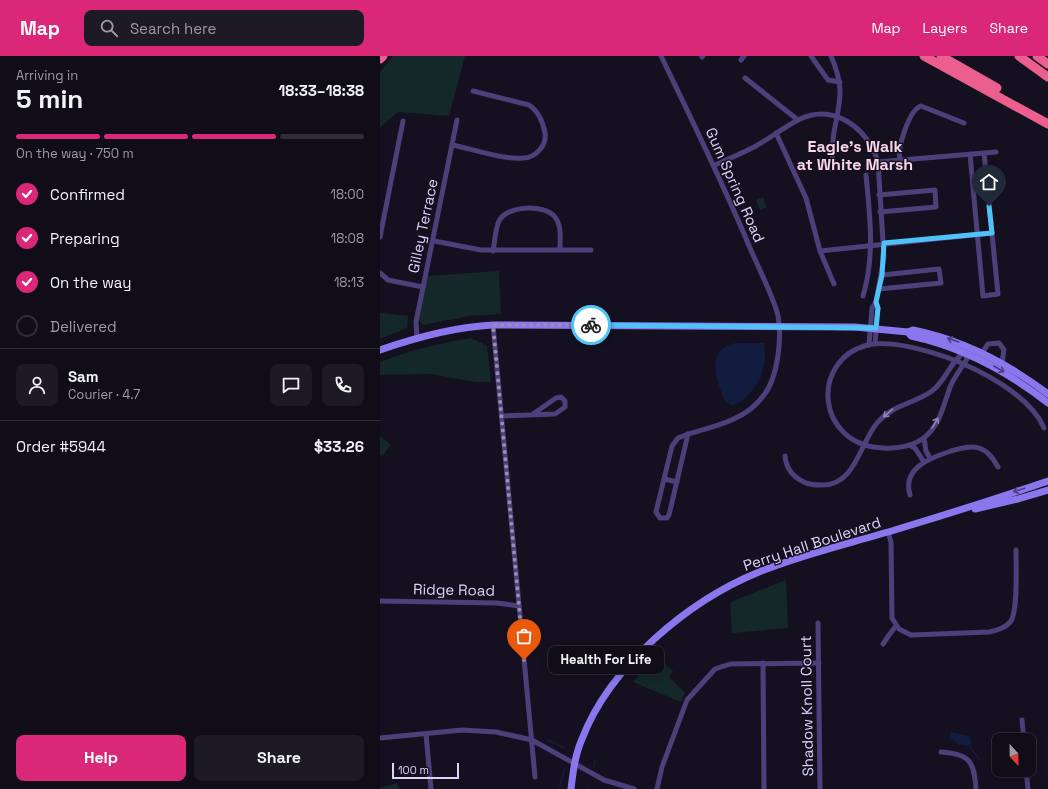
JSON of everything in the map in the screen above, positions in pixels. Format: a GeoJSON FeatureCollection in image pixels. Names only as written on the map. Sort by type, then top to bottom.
{"type":"FeatureCollection","features":[{"type":"Feature","properties":{"kind":"highway"},"geometry":{"type":"LineString","coordinates":[[380,59],[383,56]]}},
{"type":"Feature","properties":{"kind":"highway"},"geometry":{"type":"LineString","coordinates":[[924,56],[1048,124]]}},
{"type":"Feature","properties":{"kind":"highway"},"geometry":{"type":"LineString","coordinates":[[941,56],[1048,118]]}},
{"type":"Feature","properties":{"kind":"highway"},"geometry":{"type":"LineString","coordinates":[[1019,56],[1048,77]]}},
{"type":"Feature","properties":{"kind":"highway"},"geometry":{"type":"LineString","coordinates":[[1037,56],[1048,64]]}},
{"type":"Feature","properties":{"kind":"main road"},"geometry":{"type":"LineString","coordinates":[[380,350],[418,337],[452,329],[493,325],[778,326],[873,328],[908,332],[913,330],[934,334],[982,353],[1002,363],[1048,394]]}},
{"type":"Feature","properties":{"kind":"main road"},"geometry":{"type":"LineString","coordinates":[[908,332],[911,336],[964,352],[1009,375],[1048,403]]}},
{"type":"Feature","properties":{"kind":"main road","name":"Perry Hall Boulevard"},"geometry":{"type":"LineString","coordinates":[[571,789],[574,764],[588,724],[612,686],[650,643],[693,608],[728,587],[759,572],[953,513],[1048,481]]}},
{"type":"Feature","properties":{"kind":"main road","name":"Perry Hall Boulevard"},"geometry":{"type":"LineString","coordinates":[[953,513],[1018,499],[1048,490]]}},
{"type":"Feature","properties":{"kind":"street","name":"Gum Spring Road"},"geometry":{"type":"LineString","coordinates":[[661,56],[715,165],[778,316],[777,367],[769,388],[759,401],[747,412],[733,420],[688,434]]}},
{"type":"Feature","properties":{"kind":"street"},"geometry":{"type":"LineString","coordinates":[[811,56],[828,80],[840,82]]}},
{"type":"Feature","properties":{"kind":"street"},"geometry":{"type":"LineString","coordinates":[[831,56],[840,82],[841,98],[833,140],[832,169]]}},
{"type":"Feature","properties":{"kind":"street"},"geometry":{"type":"LineString","coordinates":[[745,78],[798,120]]}},
{"type":"Feature","properties":{"kind":"street"},"geometry":{"type":"LineString","coordinates":[[453,145],[523,158],[535,154],[544,143],[544,129],[538,113],[529,104],[473,91]]}},
{"type":"Feature","properties":{"kind":"street"},"geometry":{"type":"LineString","coordinates":[[900,160],[898,154],[900,144],[915,109],[922,106],[964,123]]}},
{"type":"Feature","properties":{"kind":"street"},"geometry":{"type":"LineString","coordinates":[[715,165],[756,146],[798,120],[816,115],[838,117],[852,124],[864,134],[874,148],[878,162],[880,212],[884,243],[882,275],[876,302],[878,308],[869,345]]}},
{"type":"Feature","properties":{"kind":"street","name":"Gilley Terrace"},"geometry":{"type":"LineString","coordinates":[[418,337],[416,322],[434,241],[457,120]]}},
{"type":"Feature","properties":{"kind":"street"},"geometry":{"type":"LineString","coordinates":[[380,237],[403,121]]}},
{"type":"Feature","properties":{"kind":"street"},"geometry":{"type":"LineString","coordinates":[[776,133],[806,198],[820,251],[834,284]]}},
{"type":"Feature","properties":{"kind":"street"},"geometry":{"type":"LineString","coordinates":[[878,162],[996,152]]}},
{"type":"Feature","properties":{"kind":"street"},"geometry":{"type":"LineString","coordinates":[[970,154],[976,234],[983,296],[998,294],[984,153]]}},
{"type":"Feature","properties":{"kind":"street"},"geometry":{"type":"LineString","coordinates":[[863,296],[869,276],[871,244],[866,175]]}},
{"type":"Feature","properties":{"kind":"street"},"geometry":{"type":"LineString","coordinates":[[879,195],[935,190],[936,207],[880,212]]}},
{"type":"Feature","properties":{"kind":"street"},"geometry":{"type":"LineString","coordinates":[[493,251],[497,227],[502,216],[512,210],[526,209],[542,209],[548,211],[555,217],[559,227],[560,250]]}},
{"type":"Feature","properties":{"kind":"street"},"geometry":{"type":"LineString","coordinates":[[820,251],[871,244],[992,233]]}},
{"type":"Feature","properties":{"kind":"street"},"geometry":{"type":"LineString","coordinates":[[434,241],[493,251],[591,250]]}},
{"type":"Feature","properties":{"kind":"street"},"geometry":{"type":"LineString","coordinates":[[879,289],[941,283],[939,269],[882,275]]}},
{"type":"Feature","properties":{"kind":"street"},"geometry":{"type":"LineString","coordinates":[[380,273],[388,280],[423,287]]}},
{"type":"Feature","properties":{"kind":"street"},"geometry":{"type":"LineString","coordinates":[[493,325],[535,777]]}},
{"type":"Feature","properties":{"kind":"street"},"geometry":{"type":"LineString","coordinates":[[873,328],[875,344]]}},
{"type":"Feature","properties":{"kind":"street"},"geometry":{"type":"LineString","coordinates":[[982,353],[988,344],[998,343],[1004,350],[1002,363]]}},
{"type":"Feature","properties":{"kind":"street"},"geometry":{"type":"LineString","coordinates":[[785,456],[788,469],[800,481],[807,484],[826,485],[837,482],[847,475],[864,446],[877,422],[894,408],[932,391],[944,379],[956,361],[959,355],[964,352],[967,359],[963,365],[952,384],[935,425],[924,438],[909,445],[888,448],[864,446],[843,433],[832,415],[827,396],[830,383],[835,370],[844,358],[858,349],[875,344],[906,346],[956,361],[963,365],[996,382],[1019,398],[1039,417],[1044,428]]}},
{"type":"Feature","properties":{"kind":"street"},"geometry":{"type":"LineString","coordinates":[[944,379],[952,384]]}},
{"type":"Feature","properties":{"kind":"street"},"geometry":{"type":"LineString","coordinates":[[502,416],[554,414],[565,407],[565,401],[561,397],[556,398],[533,414]]}},
{"type":"Feature","properties":{"kind":"street"},"geometry":{"type":"LineString","coordinates":[[688,434],[669,515],[667,518],[660,518],[656,512],[674,442],[678,438],[688,434]]}},
{"type":"Feature","properties":{"kind":"street"},"geometry":{"type":"LineString","coordinates":[[924,438],[926,451],[930,458]]}},
{"type":"Feature","properties":{"kind":"street"},"geometry":{"type":"LineString","coordinates":[[909,445],[915,448],[924,462]]}},
{"type":"Feature","properties":{"kind":"street"},"geometry":{"type":"LineString","coordinates":[[910,495],[908,482],[912,472],[930,458],[962,448],[978,447],[993,458],[998,467]]}},
{"type":"Feature","properties":{"kind":"street"},"geometry":{"type":"LineString","coordinates":[[664,479],[676,482]]}},
{"type":"Feature","properties":{"kind":"street"},"geometry":{"type":"LineString","coordinates":[[888,532],[891,542],[892,614],[896,626],[906,633],[916,635],[984,633],[1004,627],[1011,620],[1015,609],[1016,550]]}},
{"type":"Feature","properties":{"kind":"street","name":"Ridge Road"},"geometry":{"type":"LineString","coordinates":[[380,601],[497,603],[519,606]]}},
{"type":"Feature","properties":{"kind":"street","name":"Shadow Knoll Court"},"geometry":{"type":"LineString","coordinates":[[818,623],[820,789]]}},
{"type":"Feature","properties":{"kind":"street"},"geometry":{"type":"LineString","coordinates":[[884,644],[896,626]]}},
{"type":"Feature","properties":{"kind":"street"},"geometry":{"type":"LineString","coordinates":[[763,663],[764,789]]}},
{"type":"Feature","properties":{"kind":"street"},"geometry":{"type":"LineString","coordinates":[[657,789],[662,767],[690,695],[709,673],[721,666],[730,664],[819,663]]}},
{"type":"Feature","properties":{"kind":"street"},"geometry":{"type":"LineString","coordinates":[[1022,720],[1023,733]]}},
{"type":"Feature","properties":{"kind":"street"},"geometry":{"type":"LineString","coordinates":[[380,738],[482,730],[532,740],[609,783],[634,789]]}},
{"type":"Feature","properties":{"kind":"street"},"geometry":{"type":"LineString","coordinates":[[426,734],[431,789]]}},
{"type":"Feature","properties":{"kind":"street"},"geometry":{"type":"LineString","coordinates":[[941,752],[958,754],[968,759],[975,773],[976,789]]}},
{"type":"Feature","properties":{"kind":"street"},"geometry":{"type":"LineString","coordinates":[[1027,777],[1028,789]]}},
{"type":"Feature","properties":{"kind":"green space"},"geometry":{"type":"Polygon","coordinates":[[[393,56],[465,56],[449,116],[398,112],[380,127],[380,72],[393,56]]]}},
{"type":"Feature","properties":{"kind":"green space"},"geometry":{"type":"Polygon","coordinates":[[[763,197],[767,207],[760,210],[756,200],[763,197]]]}},
{"type":"Feature","properties":{"kind":"green space"},"geometry":{"type":"Polygon","coordinates":[[[499,271],[501,314],[469,316],[423,325],[417,317],[427,276],[499,271]]]}},
{"type":"Feature","properties":{"kind":"green space"},"geometry":{"type":"Polygon","coordinates":[[[380,313],[408,316],[407,328],[380,339],[380,313]]]}},
{"type":"Feature","properties":{"kind":"green space"},"geometry":{"type":"Polygon","coordinates":[[[471,338],[487,346],[491,382],[476,382],[431,374],[380,375],[380,362],[425,347],[471,338]]]}},
{"type":"Feature","properties":{"kind":"green space"},"geometry":{"type":"Polygon","coordinates":[[[380,436],[391,445],[382,456],[380,454],[380,436]]]}},
{"type":"Feature","properties":{"kind":"green space"},"geometry":{"type":"Polygon","coordinates":[[[786,580],[788,628],[732,633],[730,604],[733,601],[786,580]]]}},
{"type":"Feature","properties":{"kind":"green space"},"geometry":{"type":"Polygon","coordinates":[[[657,656],[673,671],[669,677],[685,693],[681,702],[633,682],[657,656]]]}},
{"type":"Feature","properties":{"kind":"green space"},"geometry":{"type":"Polygon","coordinates":[[[397,783],[399,789],[380,789],[380,788],[397,783]]]}},
{"type":"Feature","properties":{"kind":"water"},"geometry":{"type":"Polygon","coordinates":[[[736,343],[764,343],[765,352],[759,380],[748,395],[733,406],[725,402],[717,376],[716,359],[726,346],[736,343]]]}},
{"type":"Feature","properties":{"kind":"water"},"geometry":{"type":"Polygon","coordinates":[[[951,732],[969,736],[971,739],[971,746],[957,744],[954,740],[949,739],[951,732]]]}},
{"type":"Feature","properties":{"kind":"waterway"},"geometry":{"type":"LineString","coordinates":[[548,740],[564,748]]}},
{"type":"Feature","properties":{"kind":"waterway"},"geometry":{"type":"LineString","coordinates":[[970,747],[979,759]]}},
{"type":"Feature","properties":{"kind":"waterway"},"geometry":{"type":"LineString","coordinates":[[594,766],[595,760]]}},
{"type":"Feature","properties":{"kind":"waterway"},"geometry":{"type":"LineString","coordinates":[[559,789],[565,767]]}},
{"type":"Feature","properties":{"kind":"way so far"},"geometry":{"type":"LineString","coordinates":[[524,660],[493,325],[591,325]]}},
{"type":"Feature","properties":{"kind":"place","name":"Health For Life"},"geometry":{"type":"Point","coordinates":[524,660]}},
{"type":"Feature","properties":{"kind":"district","name":"Eagle's Walk at White Marsh"},"geometry":{"type":"Point","coordinates":[855,155]}},
{"type":"Feature","properties":{"kind":"route"},"geometry":{"type":"LineString","coordinates":[[591,325],[876,328],[878,308],[876,302],[882,275],[884,243],[992,233],[989,206]]}}]}
